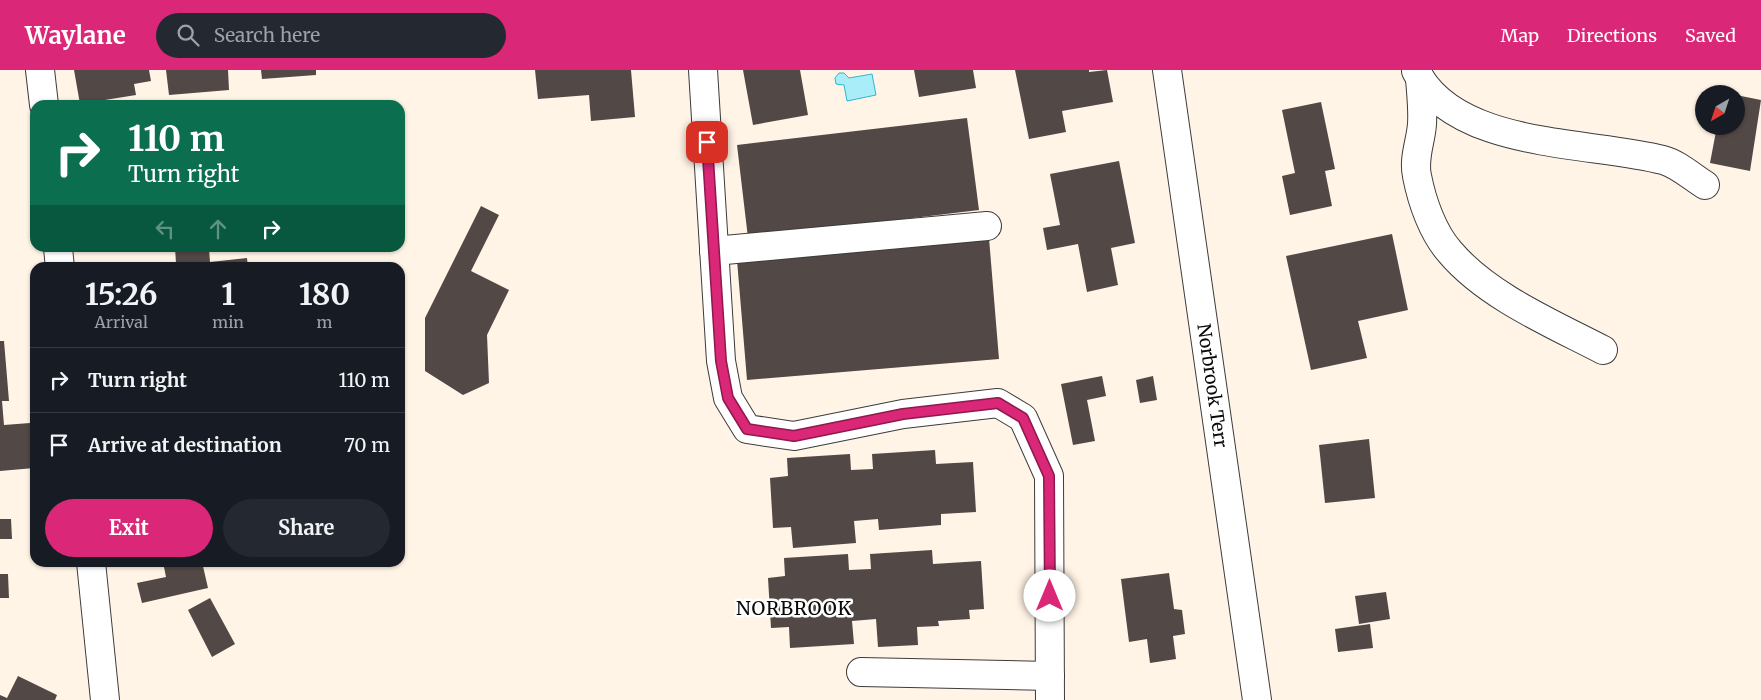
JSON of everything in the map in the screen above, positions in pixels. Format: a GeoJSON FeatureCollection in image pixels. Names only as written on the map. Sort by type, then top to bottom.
{"type":"FeatureCollection","features":[{"type":"Feature","properties":{"kind":"street"},"geometry":{"type":"LineString","coordinates":[[40,70],[43,100]]}},
{"type":"Feature","properties":{"kind":"street"},"geometry":{"type":"LineString","coordinates":[[703,70],[721,361],[728,398],[747,429],[794,436],[903,414],[998,403],[1023,418],[1049,476],[1050,688],[861,672]]}},
{"type":"Feature","properties":{"kind":"street","name":"Norbrook Terr"},"geometry":{"type":"LineString","coordinates":[[1167,70],[1257,700]]}},
{"type":"Feature","properties":{"kind":"street"},"geometry":{"type":"LineString","coordinates":[[1418,74],[1446,107],[1492,129],[1538,139],[1664,160],[1705,185]]}},
{"type":"Feature","properties":{"kind":"street"},"geometry":{"type":"LineString","coordinates":[[1418,74],[1422,125],[1416,150],[1416,175],[1429,217],[1449,252],[1474,276],[1520,306],[1602,350]]}},
{"type":"Feature","properties":{"kind":"street"},"geometry":{"type":"LineString","coordinates":[[714,251],[987,226]]}},
{"type":"Feature","properties":{"kind":"street"},"geometry":{"type":"LineString","coordinates":[[92,567],[105,700]]}},
{"type":"Feature","properties":{"kind":"water"},"geometry":{"type":"Polygon","coordinates":[[[839,73],[844,73],[849,78],[872,74],[876,95],[847,101],[844,85],[836,84],[835,78],[839,73]]]}},
{"type":"Feature","properties":{"kind":"building"},"geometry":{"type":"Polygon","coordinates":[[[74,70],[149,70],[151,81],[134,84],[136,95],[105,100],[79,100],[74,70]]]}},
{"type":"Feature","properties":{"kind":"building"},"geometry":{"type":"Polygon","coordinates":[[[166,70],[228,70],[229,90],[169,95],[166,70]]]}},
{"type":"Feature","properties":{"kind":"building"},"geometry":{"type":"Polygon","coordinates":[[[261,70],[316,70],[316,75],[262,79],[261,70]]]}},
{"type":"Feature","properties":{"kind":"building"},"geometry":{"type":"Polygon","coordinates":[[[535,70],[631,70],[635,117],[591,121],[589,95],[538,99],[535,70]]]}},
{"type":"Feature","properties":{"kind":"building"},"geometry":{"type":"Polygon","coordinates":[[[743,70],[800,70],[808,115],[753,125],[743,70]]]}},
{"type":"Feature","properties":{"kind":"building"},"geometry":{"type":"Polygon","coordinates":[[[914,70],[973,70],[976,88],[919,97],[914,70]]]}},
{"type":"Feature","properties":{"kind":"building"},"geometry":{"type":"Polygon","coordinates":[[[1015,70],[1089,70],[1089,72],[1107,70],[1113,102],[1062,111],[1066,132],[1029,139],[1015,70]]]}},
{"type":"Feature","properties":{"kind":"building"},"geometry":{"type":"Polygon","coordinates":[[[1745,97],[1761,100],[1750,171],[1710,163],[1715,135],[1745,135],[1745,97]]]}},
{"type":"Feature","properties":{"kind":"building"},"geometry":{"type":"Polygon","coordinates":[[[1321,102],[1335,169],[1325,171],[1332,206],[1290,215],[1282,176],[1295,173],[1282,110],[1321,102]]]}},
{"type":"Feature","properties":{"kind":"building"},"geometry":{"type":"Polygon","coordinates":[[[967,118],[979,210],[748,238],[737,145],[967,118]]]}},
{"type":"Feature","properties":{"kind":"building"},"geometry":{"type":"Polygon","coordinates":[[[1119,161],[1135,243],[1111,248],[1118,285],[1087,292],[1078,244],[1047,250],[1043,228],[1060,225],[1050,174],[1119,161]]]}},
{"type":"Feature","properties":{"kind":"building"},"geometry":{"type":"Polygon","coordinates":[[[481,206],[499,215],[471,271],[509,290],[487,335],[489,383],[463,395],[425,371],[425,318],[481,206]]]}},
{"type":"Feature","properties":{"kind":"building"},"geometry":{"type":"Polygon","coordinates":[[[1392,234],[1408,310],[1358,321],[1367,358],[1311,370],[1286,256],[1392,234]]]}},
{"type":"Feature","properties":{"kind":"building"},"geometry":{"type":"Polygon","coordinates":[[[989,238],[999,359],[747,380],[737,260],[989,238]]]}},
{"type":"Feature","properties":{"kind":"building"},"geometry":{"type":"Polygon","coordinates":[[[175,252],[209,252],[210,262],[176,262],[175,252]]]}},
{"type":"Feature","properties":{"kind":"building"},"geometry":{"type":"Polygon","coordinates":[[[247,258],[247,262],[210,262],[247,258]]]}},
{"type":"Feature","properties":{"kind":"building"},"geometry":{"type":"Polygon","coordinates":[[[0,341],[4,341],[9,401],[2,401],[4,425],[30,423],[30,468],[0,471],[0,341]]]}},
{"type":"Feature","properties":{"kind":"building"},"geometry":{"type":"Polygon","coordinates":[[[1102,376],[1106,396],[1087,400],[1095,441],[1073,445],[1061,384],[1102,376]]]}},
{"type":"Feature","properties":{"kind":"building"},"geometry":{"type":"Polygon","coordinates":[[[1153,376],[1157,400],[1140,403],[1136,380],[1153,376]]]}},
{"type":"Feature","properties":{"kind":"building"},"geometry":{"type":"Polygon","coordinates":[[[1369,439],[1375,498],[1325,503],[1319,445],[1369,439]]]}},
{"type":"Feature","properties":{"kind":"building"},"geometry":{"type":"Polygon","coordinates":[[[935,450],[936,464],[973,462],[976,512],[941,514],[941,525],[879,530],[878,519],[854,521],[856,543],[793,548],[791,527],[773,528],[770,478],[788,476],[787,458],[850,454],[851,470],[873,469],[872,454],[935,450]]]}},
{"type":"Feature","properties":{"kind":"building"},"geometry":{"type":"Polygon","coordinates":[[[0,519],[11,519],[12,539],[0,539],[0,519]]]}},
{"type":"Feature","properties":{"kind":"building"},"geometry":{"type":"Polygon","coordinates":[[[932,550],[933,564],[981,561],[984,609],[969,610],[970,619],[938,621],[939,626],[917,627],[918,645],[878,647],[876,619],[852,621],[854,644],[790,648],[789,627],[771,628],[768,578],[785,576],[784,558],[848,554],[849,570],[871,569],[870,554],[932,550]]]}},
{"type":"Feature","properties":{"kind":"building"},"geometry":{"type":"Polygon","coordinates":[[[164,567],[203,567],[208,588],[142,603],[137,583],[166,577],[164,567]]]}},
{"type":"Feature","properties":{"kind":"building"},"geometry":{"type":"Polygon","coordinates":[[[1169,573],[1174,609],[1182,610],[1185,634],[1173,636],[1176,659],[1150,663],[1147,639],[1129,642],[1121,579],[1169,573]]]}},
{"type":"Feature","properties":{"kind":"building"},"geometry":{"type":"Polygon","coordinates":[[[0,574],[8,574],[9,598],[0,598],[0,574]]]}},
{"type":"Feature","properties":{"kind":"building"},"geometry":{"type":"Polygon","coordinates":[[[1386,592],[1390,619],[1359,624],[1355,596],[1386,592]]]}},
{"type":"Feature","properties":{"kind":"building"},"geometry":{"type":"Polygon","coordinates":[[[210,598],[235,644],[212,657],[188,610],[210,598]]]}},
{"type":"Feature","properties":{"kind":"building"},"geometry":{"type":"Polygon","coordinates":[[[1370,624],[1373,648],[1338,652],[1335,629],[1370,624]]]}},
{"type":"Feature","properties":{"kind":"building"},"geometry":{"type":"Polygon","coordinates":[[[18,676],[57,695],[55,700],[0,700],[0,695],[7,698],[18,676]]]}},
{"type":"Feature","properties":{"kind":"district","name":"NORBROOK"},"geometry":{"type":"Point","coordinates":[794,608]}},
{"type":"Feature","properties":{"kind":"route"},"geometry":{"type":"LineString","coordinates":[[707,142],[721,361],[728,398],[747,429],[794,436],[903,414],[998,403],[1023,418],[1049,476],[1050,596]]}}]}
